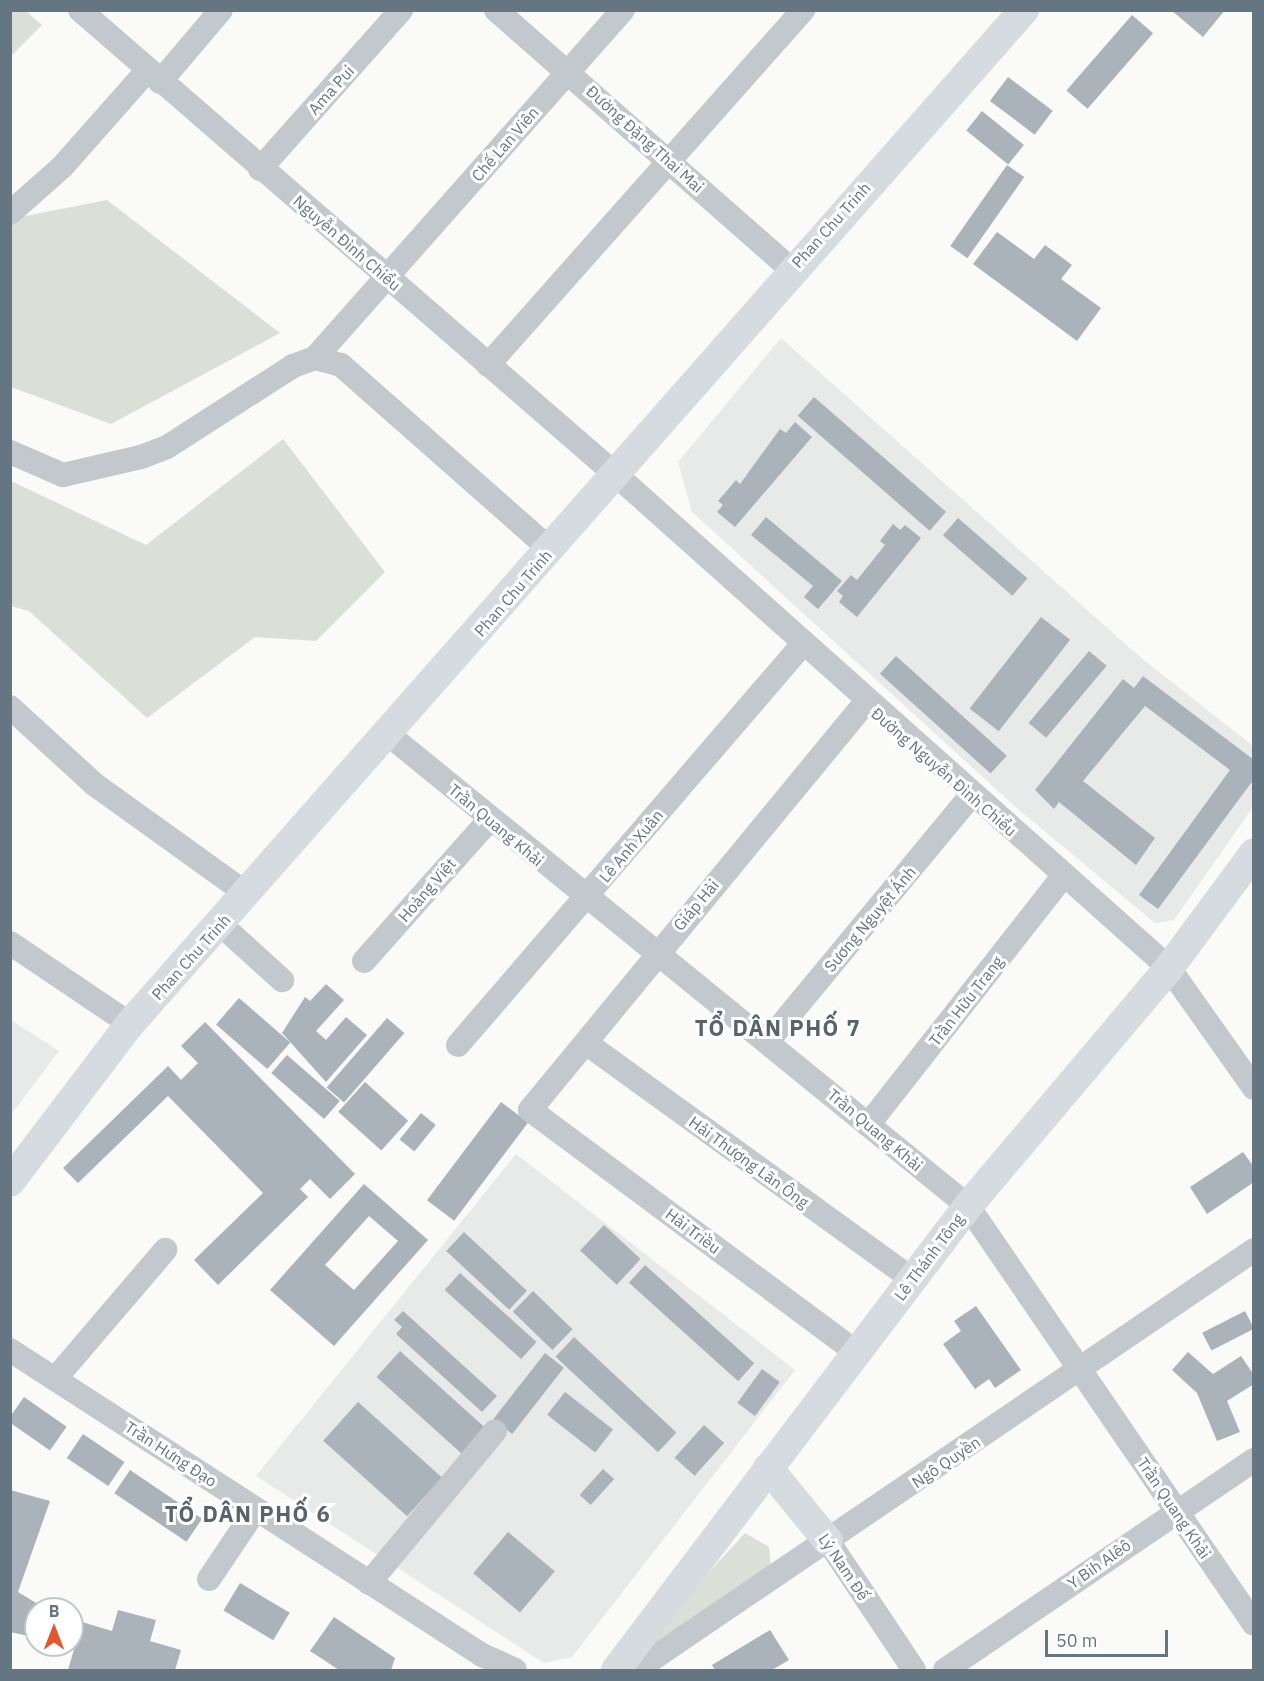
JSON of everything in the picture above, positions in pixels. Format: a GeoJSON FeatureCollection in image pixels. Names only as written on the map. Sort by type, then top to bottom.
{"type":"FeatureCollection","features":[{"type":"Feature","properties":{"kind":"main road","name":"Phan Chu Trinh"},"geometry":{"type":"LineString","coordinates":[[10,1182],[130,1024],[551,550],[791,269],[1024,10]]}},
{"type":"Feature","properties":{"kind":"main road","name":"Lê Thánh Tông"},"geometry":{"type":"LineString","coordinates":[[616,1671],[968,1206],[1168,968],[1254,853]]}},
{"type":"Feature","properties":{"kind":"main road","name":"Lý Nam Đế"},"geometry":{"type":"LineString","coordinates":[[768,1468],[828,1541]]}},
{"type":"Feature","properties":{"kind":"street","name":"Nguyễn Đình Chiểu"},"geometry":{"type":"LineString","coordinates":[[80,10],[260,169],[615,474]]}},
{"type":"Feature","properties":{"kind":"street"},"geometry":{"type":"LineString","coordinates":[[10,213],[62,167],[221,10]]}},
{"type":"Feature","properties":{"kind":"street","name":"Ama Pui"},"geometry":{"type":"LineString","coordinates":[[260,169],[401,10]]}},
{"type":"Feature","properties":{"kind":"street","name":"Đường Đặng Thai Mai"},"geometry":{"type":"LineString","coordinates":[[496,10],[569,71],[791,269]]}},
{"type":"Feature","properties":{"kind":"street","name":"Chế Lan Viên"},"geometry":{"type":"LineString","coordinates":[[315,358],[623,10]]}},
{"type":"Feature","properties":{"kind":"street"},"geometry":{"type":"LineString","coordinates":[[488,365],[802,10]]}},
{"type":"Feature","properties":{"kind":"street"},"geometry":{"type":"LineString","coordinates":[[10,452],[63,475],[141,457],[167,447],[293,366],[315,358],[341,365],[551,550]]}},
{"type":"Feature","properties":{"kind":"street","name":"Đường Nguyễn Đình Chiểu"},"geometry":{"type":"LineString","coordinates":[[615,474],[865,703],[1168,968],[1251,1078]]}},
{"type":"Feature","properties":{"kind":"street","name":"Lê Anh Xuân"},"geometry":{"type":"LineString","coordinates":[[458,1045],[586,900],[802,645]]}},
{"type":"Feature","properties":{"kind":"street","name":"Giáp Hải"},"geometry":{"type":"LineString","coordinates":[[530,1110],[655,955],[865,703]]}},
{"type":"Feature","properties":{"kind":"street"},"geometry":{"type":"LineString","coordinates":[[10,706],[94,783],[247,894]]}},
{"type":"Feature","properties":{"kind":"street","name":"Trần Quang Khải"},"geometry":{"type":"LineString","coordinates":[[389,735],[586,900],[768,1041],[968,1206],[1254,1624]]}},
{"type":"Feature","properties":{"kind":"street","name":"Sương Nguyệt Ánh"},"geometry":{"type":"LineString","coordinates":[[768,1041],[971,796]]}},
{"type":"Feature","properties":{"kind":"street","name":"Hoàng Việt"},"geometry":{"type":"LineString","coordinates":[[364,961],[489,820]]}},
{"type":"Feature","properties":{"kind":"street","name":"Trần Hữu Trang"},"geometry":{"type":"LineString","coordinates":[[868,1125],[1063,876]]}},
{"type":"Feature","properties":{"kind":"street"},"geometry":{"type":"LineString","coordinates":[[220,924],[282,980]]}},
{"type":"Feature","properties":{"kind":"street"},"geometry":{"type":"LineString","coordinates":[[10,943],[130,1024]]}},
{"type":"Feature","properties":{"kind":"street","name":"Hải Thượng Lãn Ông"},"geometry":{"type":"LineString","coordinates":[[586,1043],[913,1280]]}},
{"type":"Feature","properties":{"kind":"street","name":"Hải Triều"},"geometry":{"type":"LineString","coordinates":[[530,1110],[856,1352]]}},
{"type":"Feature","properties":{"kind":"street"},"geometry":{"type":"LineString","coordinates":[[55,1379],[165,1250]]}},
{"type":"Feature","properties":{"kind":"street","name":"Ngô Quyền"},"geometry":{"type":"LineString","coordinates":[[636,1671],[1081,1372],[1254,1251]]}},
{"type":"Feature","properties":{"kind":"street","name":"Trần Hưng Đạo"},"geometry":{"type":"LineString","coordinates":[[10,1350],[489,1663],[515,1671]]}},
{"type":"Feature","properties":{"kind":"street"},"geometry":{"type":"LineString","coordinates":[[369,1583],[495,1431]]}},
{"type":"Feature","properties":{"kind":"street","name":"Y Bih Alêô"},"geometry":{"type":"LineString","coordinates":[[945,1671],[1176,1511],[1254,1460]]}},
{"type":"Feature","properties":{"kind":"street"},"geometry":{"type":"LineString","coordinates":[[209,1579],[256,1509]]}},
{"type":"Feature","properties":{"kind":"street","name":"Lý Nam Đế"},"geometry":{"type":"LineString","coordinates":[[828,1541],[914,1671]]}},
{"type":"Feature","properties":{"kind":"shaded area"},"geometry":{"type":"Polygon","coordinates":[[[11,10],[26,11],[42,25],[11,56],[11,10]]]}},
{"type":"Feature","properties":{"kind":"shaded area"},"geometry":{"type":"Polygon","coordinates":[[[107,200],[280,333],[111,424],[11,387],[10,219],[107,200]]]}},
{"type":"Feature","properties":{"kind":"shaded area"},"geometry":{"type":"Polygon","coordinates":[[[781,338],[1140,657],[1253,746],[1253,807],[1174,920],[1155,923],[1019,810],[692,512],[678,462],[781,338]]]}},
{"type":"Feature","properties":{"kind":"shaded area"},"geometry":{"type":"Polygon","coordinates":[[[283,439],[385,572],[316,641],[255,637],[147,718],[29,611],[11,606],[11,481],[146,545],[283,439]]]}},
{"type":"Feature","properties":{"kind":"shaded area"},"geometry":{"type":"Polygon","coordinates":[[[11,1020],[59,1051],[11,1115],[11,1020]]]}},
{"type":"Feature","properties":{"kind":"shaded area"},"geometry":{"type":"Polygon","coordinates":[[[516,1154],[795,1370],[572,1657],[544,1663],[256,1476],[516,1154]]]}},
{"type":"Feature","properties":{"kind":"shaded area"},"geometry":{"type":"Polygon","coordinates":[[[745,1533],[769,1547],[771,1569],[619,1670],[745,1533]]]}},
{"type":"Feature","properties":{"kind":"building"},"geometry":{"type":"Polygon","coordinates":[[[1171,10],[1225,10],[1203,37],[1171,10]]]}},
{"type":"Feature","properties":{"kind":"building"},"geometry":{"type":"Polygon","coordinates":[[[1132,15],[1153,33],[1088,109],[1066,90],[1132,15]]]}},
{"type":"Feature","properties":{"kind":"building"},"geometry":{"type":"Polygon","coordinates":[[[1008,77],[1053,111],[1035,135],[990,101],[1008,77]]]}},
{"type":"Feature","properties":{"kind":"building"},"geometry":{"type":"Polygon","coordinates":[[[982,111],[1024,145],[1008,164],[966,130],[982,111]]]}},
{"type":"Feature","properties":{"kind":"building"},"geometry":{"type":"Polygon","coordinates":[[[1007,165],[1024,177],[967,258],[950,246],[1007,165]]]}},
{"type":"Feature","properties":{"kind":"building"},"geometry":{"type":"Polygon","coordinates":[[[997,232],[1034,259],[1045,245],[1072,265],[1061,279],[1101,308],[1077,341],[973,264],[997,232]]]}},
{"type":"Feature","properties":{"kind":"building"},"geometry":{"type":"Polygon","coordinates":[[[814,397],[946,512],[930,531],[798,416],[814,397]]]}},
{"type":"Feature","properties":{"kind":"building"},"geometry":{"type":"Polygon","coordinates":[[[795,422],[812,437],[735,527],[717,512],[723,505],[718,501],[736,480],[740,484],[780,429],[786,433],[795,422]]]}},
{"type":"Feature","properties":{"kind":"building"},"geometry":{"type":"Polygon","coordinates":[[[766,517],[842,581],[818,609],[804,597],[813,586],[751,535],[766,517]]]}},
{"type":"Feature","properties":{"kind":"building"},"geometry":{"type":"Polygon","coordinates":[[[958,518],[1027,578],[1012,596],[943,535],[958,518]]]}},
{"type":"Feature","properties":{"kind":"building"},"geometry":{"type":"Polygon","coordinates":[[[893,524],[900,530],[905,525],[921,538],[857,617],[839,602],[843,596],[837,591],[851,575],[857,580],[885,545],[880,541],[893,524]]]}},
{"type":"Feature","properties":{"kind":"building"},"geometry":{"type":"Polygon","coordinates":[[[1041,617],[1070,640],[999,731],[970,708],[1041,617]]]}},
{"type":"Feature","properties":{"kind":"building"},"geometry":{"type":"Polygon","coordinates":[[[1089,651],[1107,666],[1046,738],[1029,723],[1089,651]]]}},
{"type":"Feature","properties":{"kind":"building"},"geometry":{"type":"Polygon","coordinates":[[[896,656],[1007,756],[991,774],[880,674],[896,656]]]}},
{"type":"Feature","properties":{"kind":"building"},"geometry":{"type":"Polygon","coordinates":[[[1143,676],[1254,760],[1254,779],[1158,909],[1139,895],[1230,770],[1145,706],[1083,781],[1155,838],[1136,865],[1059,802],[1054,809],[1035,790],[1123,679],[1134,688],[1143,676]]]}},
{"type":"Feature","properties":{"kind":"building"},"geometry":{"type":"Polygon","coordinates":[[[326,984],[344,1000],[316,1031],[326,1040],[346,1017],[367,1035],[326,1082],[282,1033],[305,997],[310,1001],[326,984]]]}},
{"type":"Feature","properties":{"kind":"building"},"geometry":{"type":"Polygon","coordinates":[[[239,998],[290,1043],[267,1069],[216,1024],[239,998]]]}},
{"type":"Feature","properties":{"kind":"building"},"geometry":{"type":"Polygon","coordinates":[[[387,1018],[404,1033],[344,1103],[327,1087],[387,1018]]]}},
{"type":"Feature","properties":{"kind":"building"},"geometry":{"type":"Polygon","coordinates":[[[205,1022],[355,1174],[330,1199],[310,1179],[300,1189],[308,1197],[218,1285],[194,1260],[263,1193],[168,1096],[78,1183],[63,1168],[168,1066],[181,1080],[198,1063],[181,1046],[205,1022]]]}},
{"type":"Feature","properties":{"kind":"building"},"geometry":{"type":"Polygon","coordinates":[[[287,1055],[340,1101],[324,1119],[271,1073],[287,1055]]]}},
{"type":"Feature","properties":{"kind":"building"},"geometry":{"type":"Polygon","coordinates":[[[365,1082],[408,1121],[381,1151],[338,1112],[365,1082]]]}},
{"type":"Feature","properties":{"kind":"building"},"geometry":{"type":"Polygon","coordinates":[[[501,1102],[528,1122],[454,1221],[427,1200],[501,1102]]]}},
{"type":"Feature","properties":{"kind":"building"},"geometry":{"type":"Polygon","coordinates":[[[421,1113],[436,1125],[414,1151],[400,1139],[421,1113]]]}},
{"type":"Feature","properties":{"kind":"building"},"geometry":{"type":"Polygon","coordinates":[[[1243,1152],[1254,1167],[1254,1182],[1207,1214],[1190,1187],[1243,1152]]]}},
{"type":"Feature","properties":{"kind":"building"},"geometry":{"type":"Polygon","coordinates":[[[364,1184],[428,1240],[334,1346],[270,1290],[364,1184]],[[369,1216],[325,1265],[354,1290],[398,1241],[369,1216]]]}},
{"type":"Feature","properties":{"kind":"building"},"geometry":{"type":"Polygon","coordinates":[[[604,1225],[641,1259],[617,1285],[580,1251],[604,1225]]]}},
{"type":"Feature","properties":{"kind":"building"},"geometry":{"type":"Polygon","coordinates":[[[464,1232],[527,1291],[509,1310],[446,1251],[464,1232]]]}},
{"type":"Feature","properties":{"kind":"building"},"geometry":{"type":"Polygon","coordinates":[[[645,1265],[754,1363],[738,1381],[629,1283],[645,1265]]]}},
{"type":"Feature","properties":{"kind":"building"},"geometry":{"type":"Polygon","coordinates":[[[460,1273],[537,1342],[521,1359],[445,1290],[460,1273]]]}},
{"type":"Feature","properties":{"kind":"building"},"geometry":{"type":"Polygon","coordinates":[[[533,1291],[573,1329],[552,1350],[513,1312],[533,1291]]]}},
{"type":"Feature","properties":{"kind":"building"},"geometry":{"type":"Polygon","coordinates":[[[976,1306],[1021,1370],[995,1388],[989,1379],[975,1389],[943,1344],[961,1331],[954,1321],[976,1306]]]}},
{"type":"Feature","properties":{"kind":"building"},"geometry":{"type":"Polygon","coordinates":[[[403,1311],[497,1396],[482,1412],[396,1334],[402,1327],[394,1320],[403,1311]]]}},
{"type":"Feature","properties":{"kind":"building"},"geometry":{"type":"Polygon","coordinates":[[[1245,1311],[1254,1329],[1211,1351],[1202,1333],[1245,1311]]]}},
{"type":"Feature","properties":{"kind":"building"},"geometry":{"type":"Polygon","coordinates":[[[574,1337],[676,1432],[658,1452],[556,1357],[574,1337]]]}},
{"type":"Feature","properties":{"kind":"building"},"geometry":{"type":"Polygon","coordinates":[[[400,1351],[485,1428],[462,1454],[377,1377],[400,1351]]]}},
{"type":"Feature","properties":{"kind":"building"},"geometry":{"type":"Polygon","coordinates":[[[1188,1352],[1213,1374],[1241,1356],[1254,1375],[1254,1384],[1227,1401],[1240,1432],[1217,1441],[1197,1393],[1172,1370],[1188,1352]]]}},
{"type":"Feature","properties":{"kind":"building"},"geometry":{"type":"Polygon","coordinates":[[[545,1353],[564,1368],[512,1434],[493,1419],[545,1353]]]}},
{"type":"Feature","properties":{"kind":"building"},"geometry":{"type":"Polygon","coordinates":[[[762,1369],[780,1382],[755,1416],[737,1403],[762,1369]]]}},
{"type":"Feature","properties":{"kind":"building"},"geometry":{"type":"Polygon","coordinates":[[[565,1392],[613,1430],[595,1452],[547,1415],[565,1392]]]}},
{"type":"Feature","properties":{"kind":"building"},"geometry":{"type":"Polygon","coordinates":[[[24,1397],[67,1427],[50,1451],[10,1423],[10,1417],[24,1397]]]}},
{"type":"Feature","properties":{"kind":"building"},"geometry":{"type":"Polygon","coordinates":[[[358,1402],[442,1478],[407,1516],[323,1441],[358,1402]]]}},
{"type":"Feature","properties":{"kind":"building"},"geometry":{"type":"Polygon","coordinates":[[[704,1425],[724,1443],[695,1476],[675,1458],[704,1425]]]}},
{"type":"Feature","properties":{"kind":"building"},"geometry":{"type":"Polygon","coordinates":[[[83,1434],[124,1462],[108,1486],[67,1458],[83,1434]]]}},
{"type":"Feature","properties":{"kind":"building"},"geometry":{"type":"Polygon","coordinates":[[[603,1469],[614,1479],[591,1505],[580,1495],[603,1469]]]}},
{"type":"Feature","properties":{"kind":"building"},"geometry":{"type":"Polygon","coordinates":[[[130,1470],[202,1519],[186,1542],[114,1493],[130,1470]]]}},
{"type":"Feature","properties":{"kind":"building"},"geometry":{"type":"Polygon","coordinates":[[[10,1490],[50,1501],[18,1592],[26,1597],[24,1597],[24,1635],[10,1632],[10,1490]]]}},
{"type":"Feature","properties":{"kind":"building"},"geometry":{"type":"Polygon","coordinates":[[[508,1532],[555,1571],[520,1613],[473,1573],[508,1532]]]}},
{"type":"Feature","properties":{"kind":"building"},"geometry":{"type":"Polygon","coordinates":[[[240,1583],[290,1613],[273,1640],[224,1610],[240,1583]]]}},
{"type":"Feature","properties":{"kind":"building"},"geometry":{"type":"Polygon","coordinates":[[[118,1610],[156,1620],[150,1641],[181,1650],[175,1670],[68,1670],[72,1657],[84,1657],[84,1623],[112,1631],[118,1610]]]}},
{"type":"Feature","properties":{"kind":"building"},"geometry":{"type":"Polygon","coordinates":[[[334,1617],[395,1658],[391,1670],[339,1670],[310,1651],[334,1617]]]}},
{"type":"Feature","properties":{"kind":"building"},"geometry":{"type":"Polygon","coordinates":[[[770,1630],[789,1660],[772,1670],[715,1670],[712,1665],[770,1630]]]}},
{"type":"Feature","properties":{"kind":"district","name":"TỔ DÂN PHỐ 7"},"geometry":{"type":"Point","coordinates":[778,1028]}},
{"type":"Feature","properties":{"kind":"district","name":"TỔ DÂN PHỐ 6"},"geometry":{"type":"Point","coordinates":[248,1514]}}]}
